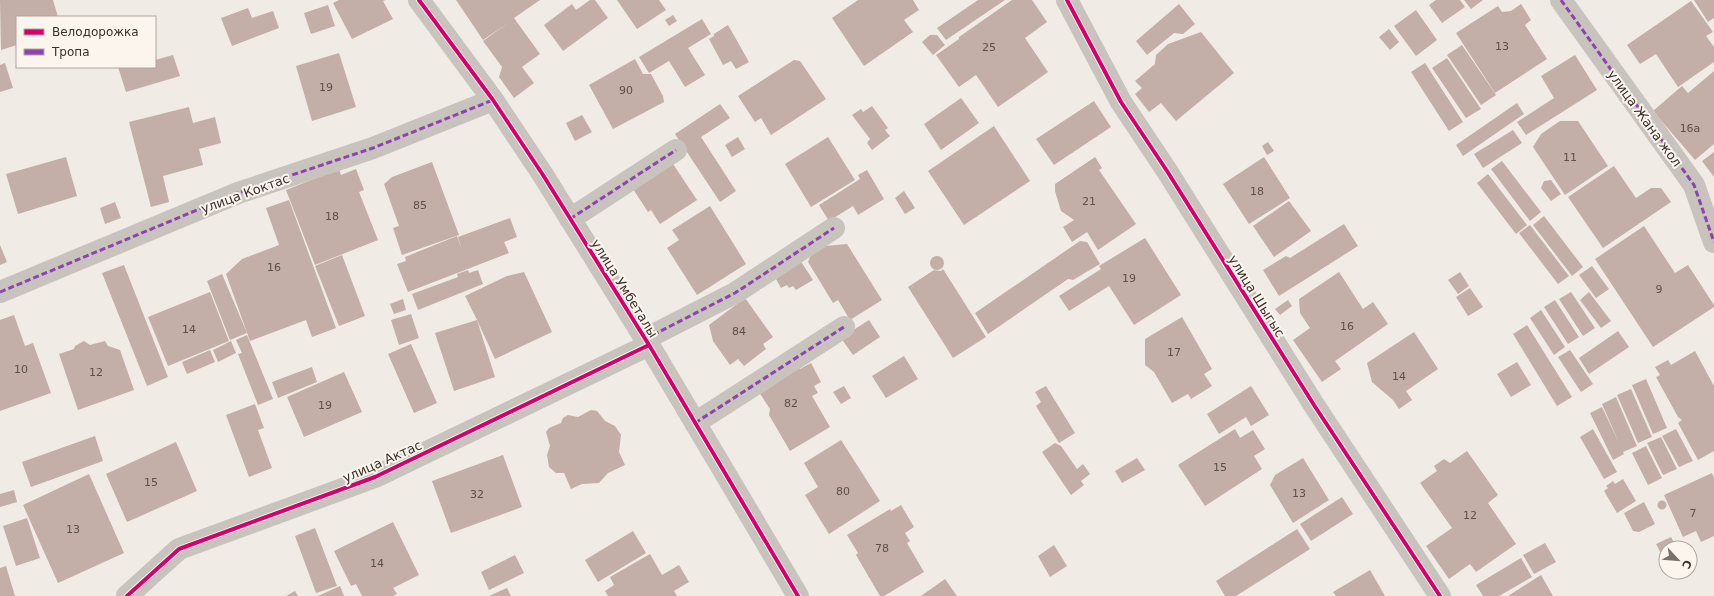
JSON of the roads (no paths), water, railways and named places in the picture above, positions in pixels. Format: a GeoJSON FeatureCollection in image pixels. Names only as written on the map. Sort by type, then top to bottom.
{"type":"FeatureCollection","features":[{"type":"Feature","properties":{"kind":"street","name":"улица Умбеталы"},"geometry":{"type":"LineString","coordinates":[[419,0],[493,100],[570,219],[647,342],[798,596]]}},
{"type":"Feature","properties":{"kind":"street","name":"улица Шыгыс"},"geometry":{"type":"LineString","coordinates":[[1067,0],[1121,102],[1167,171],[1314,405],[1440,596]]}},
{"type":"Feature","properties":{"kind":"street","name":"улица Жана жол"},"geometry":{"type":"LineString","coordinates":[[1561,0],[1694,186],[1714,242]]}},
{"type":"Feature","properties":{"kind":"street","name":"улица Коктас"},"geometry":{"type":"LineString","coordinates":[[0,292],[238,193],[373,148],[493,100]]}},
{"type":"Feature","properties":{"kind":"street"},"geometry":{"type":"LineString","coordinates":[[570,219],[676,150]]}},
{"type":"Feature","properties":{"kind":"street","name":"улица Актас"},"geometry":{"type":"LineString","coordinates":[[127,596],[179,549],[375,477],[647,342],[735,293],[834,228]]}},
{"type":"Feature","properties":{"kind":"street"},"geometry":{"type":"LineString","coordinates":[[695,423],[844,327]]}}]}
